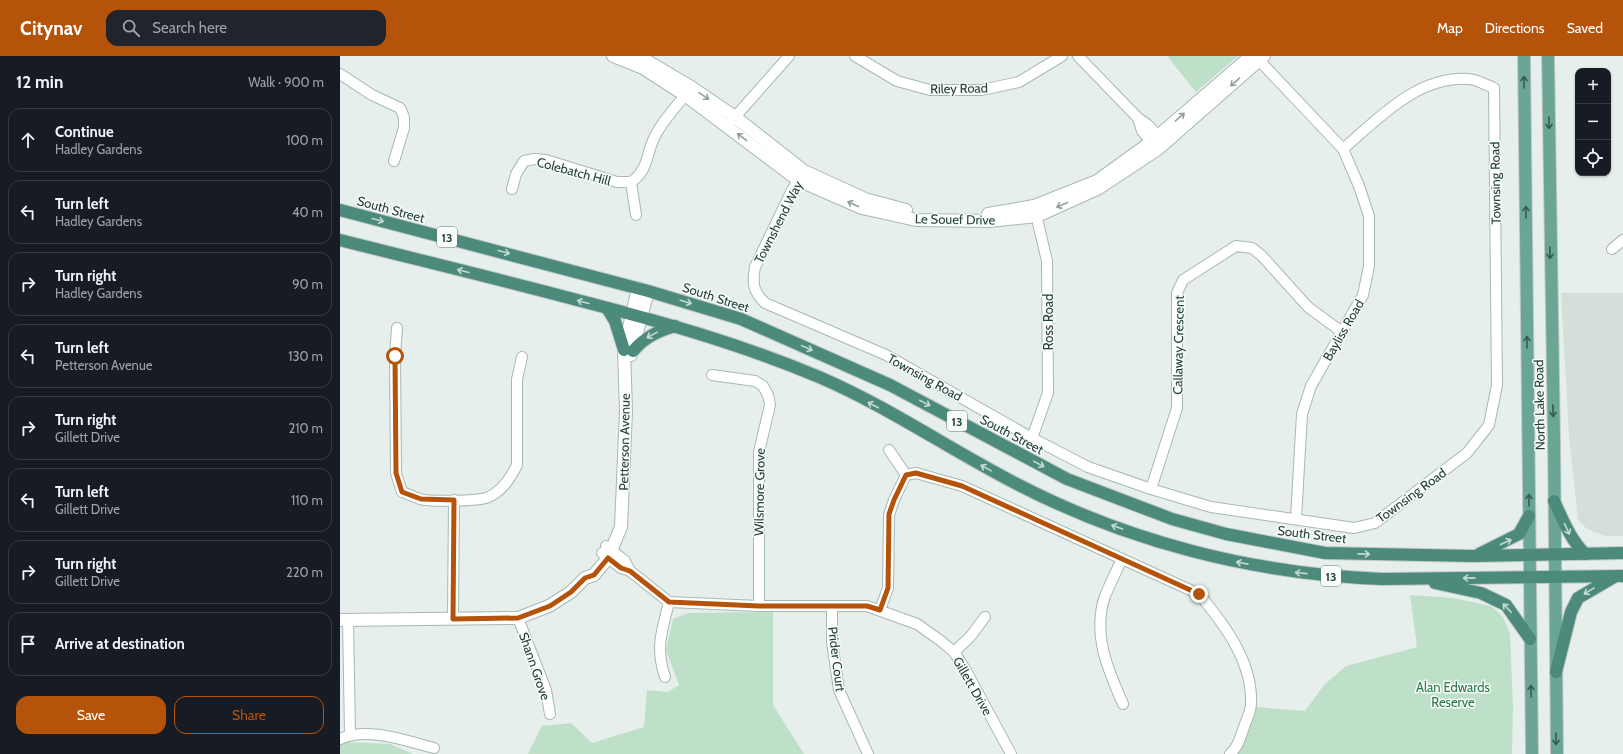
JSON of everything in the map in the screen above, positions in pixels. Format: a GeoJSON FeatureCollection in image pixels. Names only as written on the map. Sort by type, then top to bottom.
{"type":"FeatureCollection","features":[{"type":"Feature","properties":{"kind":"highway","name":"South Street"},"geometry":{"type":"LineString","coordinates":[[340,210],[643,289],[741,319],[890,385],[1067,479],[1172,519],[1226,534],[1325,553],[1472,556],[1623,554]]}},
{"type":"Feature","properties":{"kind":"highway","name":"13"},"geometry":{"type":"LineString","coordinates":[[340,240],[636,315],[738,346],[821,378],[884,410],[1015,483],[1057,504],[1128,531],[1224,560],[1280,570],[1343,577],[1413,579],[1619,576]]}},
{"type":"Feature","properties":{"kind":"highway"},"geometry":{"type":"LineString","coordinates":[[607,308],[615,321],[628,350],[657,332],[675,326]]}},
{"type":"Feature","properties":{"kind":"highway"},"geometry":{"type":"LineString","coordinates":[[1554,501],[1572,539],[1585,554]]}},
{"type":"Feature","properties":{"kind":"highway"},"geometry":{"type":"LineString","coordinates":[[1472,556],[1519,534],[1529,516]]}},
{"type":"Feature","properties":{"kind":"highway"},"geometry":{"type":"LineString","coordinates":[[1556,672],[1571,612],[1578,598],[1619,576]]}},
{"type":"Feature","properties":{"kind":"highway"},"geometry":{"type":"LineString","coordinates":[[1413,579],[1481,593],[1495,599],[1506,605],[1530,639]]}},
{"type":"Feature","properties":{"kind":"main road","name":"North Lake Road"},"geometry":{"type":"LineString","coordinates":[[1548,56],[1557,754]]}},
{"type":"Feature","properties":{"kind":"main road","name":"North Lake Road"},"geometry":{"type":"LineString","coordinates":[[1524,57],[1532,754]]}},
{"type":"Feature","properties":{"kind":"street","name":"Le Souef Drive"},"geometry":{"type":"LineString","coordinates":[[613,56],[643,68],[688,91]]}},
{"type":"Feature","properties":{"kind":"street","name":"Le Souef Drive"},"geometry":{"type":"LineString","coordinates":[[634,56],[647,61],[731,122],[801,176],[865,199],[919,213],[990,214],[1035,211],[1097,181],[1158,143],[1257,57]]}},
{"type":"Feature","properties":{"kind":"street"},"geometry":{"type":"LineString","coordinates":[[731,122],[789,56]]}},
{"type":"Feature","properties":{"kind":"street","name":"Riley Road"},"geometry":{"type":"LineString","coordinates":[[855,56],[897,81],[930,90],[982,90],[1019,82],[1062,56]]}},
{"type":"Feature","properties":{"kind":"street"},"geometry":{"type":"LineString","coordinates":[[1078,56],[1138,118],[1142,130],[1158,143]]}},
{"type":"Feature","properties":{"kind":"street","name":"Bayliss Road"},"geometry":{"type":"LineString","coordinates":[[1257,57],[1343,149],[1360,186],[1369,216],[1369,266],[1363,295],[1311,386],[1302,414],[1296,520]]}},
{"type":"Feature","properties":{"kind":"street"},"geometry":{"type":"LineString","coordinates":[[340,74],[372,95],[400,108],[404,117],[404,128],[394,161]]}},
{"type":"Feature","properties":{"kind":"street","name":"Townsing Road"},"geometry":{"type":"LineString","coordinates":[[758,296],[766,303],[886,355],[1032,438],[1088,467],[1211,507],[1354,528],[1375,523],[1467,453],[1488,425],[1497,385],[1494,88],[1469,79],[1445,81],[1415,91],[1386,111],[1343,149]]}},
{"type":"Feature","properties":{"kind":"street"},"geometry":{"type":"LineString","coordinates":[[636,215],[631,182],[639,177],[643,171],[655,136],[688,91]]}},
{"type":"Feature","properties":{"kind":"street","name":"Colebatch Hill"},"geometry":{"type":"LineString","coordinates":[[512,189],[516,174],[524,161],[534,159],[546,160],[617,182],[631,182]]}},
{"type":"Feature","properties":{"kind":"street","name":"Townshend Way"},"geometry":{"type":"LineString","coordinates":[[758,296],[752,281],[755,267],[801,176]]}},
{"type":"Feature","properties":{"kind":"street","name":"Ross Road"},"geometry":{"type":"LineString","coordinates":[[1032,438],[1048,393],[1047,261],[1035,211]]}},
{"type":"Feature","properties":{"kind":"street"},"geometry":{"type":"LineString","coordinates":[[1612,249],[1623,240]]}},
{"type":"Feature","properties":{"kind":"street","name":"Callaway Crescent"},"geometry":{"type":"LineString","coordinates":[[1152,489],[1177,408],[1177,293],[1183,280],[1236,246],[1252,248],[1262,256],[1308,307],[1342,332]]}},
{"type":"Feature","properties":{"kind":"street","name":"Petterson Avenue"},"geometry":{"type":"LineString","coordinates":[[344,620],[518,618],[550,606],[571,592],[585,578],[589,569],[607,552],[614,526],[621,518],[626,411],[624,366],[643,289]]}},
{"type":"Feature","properties":{"kind":"street"},"geometry":{"type":"LineString","coordinates":[[397,328],[395,356],[396,473],[402,492],[421,499],[454,500],[485,498],[500,490],[511,478],[516,465],[517,379],[522,357]]}},
{"type":"Feature","properties":{"kind":"street","name":"Wilsmore Grove"},"geometry":{"type":"LineString","coordinates":[[712,375],[755,381],[763,386],[768,395],[770,405],[759,452],[759,606]]}},
{"type":"Feature","properties":{"kind":"street"},"geometry":{"type":"LineString","coordinates":[[889,450],[906,475]]}},
{"type":"Feature","properties":{"kind":"street"},"geometry":{"type":"LineString","coordinates":[[906,475],[916,473],[962,486],[1199,594],[1223,622],[1242,658],[1249,680],[1252,705],[1236,748],[1230,754]]}},
{"type":"Feature","properties":{"kind":"street"},"geometry":{"type":"LineString","coordinates":[[880,610],[888,588],[889,514],[906,475]]}},
{"type":"Feature","properties":{"kind":"street"},"geometry":{"type":"LineString","coordinates":[[453,619],[454,500]]}},
{"type":"Feature","properties":{"kind":"street"},"geometry":{"type":"LineString","coordinates":[[607,552],[625,562],[630,571],[669,602],[660,636],[659,659],[665,677]]}},
{"type":"Feature","properties":{"kind":"street"},"geometry":{"type":"LineString","coordinates":[[1122,560],[1105,597],[1101,619],[1101,640],[1105,664],[1123,704]]}},
{"type":"Feature","properties":{"kind":"street","name":"Gillett Drive"},"geometry":{"type":"LineString","coordinates":[[669,602],[759,606],[867,606],[917,624],[954,652],[965,669],[1011,754]]}},
{"type":"Feature","properties":{"kind":"street","name":"Prider Court"},"geometry":{"type":"LineString","coordinates":[[832,606],[832,642],[839,690],[868,754]]}},
{"type":"Feature","properties":{"kind":"street"},"geometry":{"type":"LineString","coordinates":[[954,652],[970,637],[984,617]]}},
{"type":"Feature","properties":{"kind":"street","name":"Shann Grove"},"geometry":{"type":"LineString","coordinates":[[518,618],[546,690],[550,714]]}},
{"type":"Feature","properties":{"kind":"street"},"geometry":{"type":"LineString","coordinates":[[344,620],[350,734]]}},
{"type":"Feature","properties":{"kind":"street"},"geometry":{"type":"LineString","coordinates":[[340,739],[350,734],[388,736],[434,748]]}},
{"type":"Feature","properties":{"kind":"shaded area"},"geometry":{"type":"Polygon","coordinates":[[[1561,293],[1623,293],[1623,536],[1605,536],[1587,529],[1578,520],[1569,436],[1561,293]]]}},
{"type":"Feature","properties":{"kind":"green space"},"geometry":{"type":"Polygon","coordinates":[[[1167,56],[1238,56],[1196,92],[1167,56]]]}},
{"type":"Feature","properties":{"kind":"green space","name":"Alan Edwards Reserve"},"geometry":{"type":"Polygon","coordinates":[[[1410,595],[1453,598],[1491,606],[1503,617],[1510,633],[1513,705],[1512,754],[1237,754],[1256,707],[1305,711],[1324,685],[1346,666],[1417,647],[1410,595]]]}},
{"type":"Feature","properties":{"kind":"green space"},"geometry":{"type":"Polygon","coordinates":[[[773,612],[773,705],[804,754],[528,754],[542,726],[571,723],[592,743],[644,727],[647,690],[668,692],[679,685],[666,650],[673,619],[688,613],[773,612]]]}},
{"type":"Feature","properties":{"kind":"green space"},"geometry":{"type":"Polygon","coordinates":[[[342,742],[390,744],[413,754],[340,754],[340,744],[342,742]]]}},
{"type":"Feature","properties":{"kind":"route"},"geometry":{"type":"LineString","coordinates":[[395,356],[396,473],[402,492],[421,499],[454,500],[453,619],[518,618],[550,606],[571,592],[585,578],[594,575],[608,558],[621,568],[630,571],[669,602],[759,606],[867,606],[880,610],[888,588],[889,514],[906,475],[916,473],[962,486],[1199,594]]}}]}
